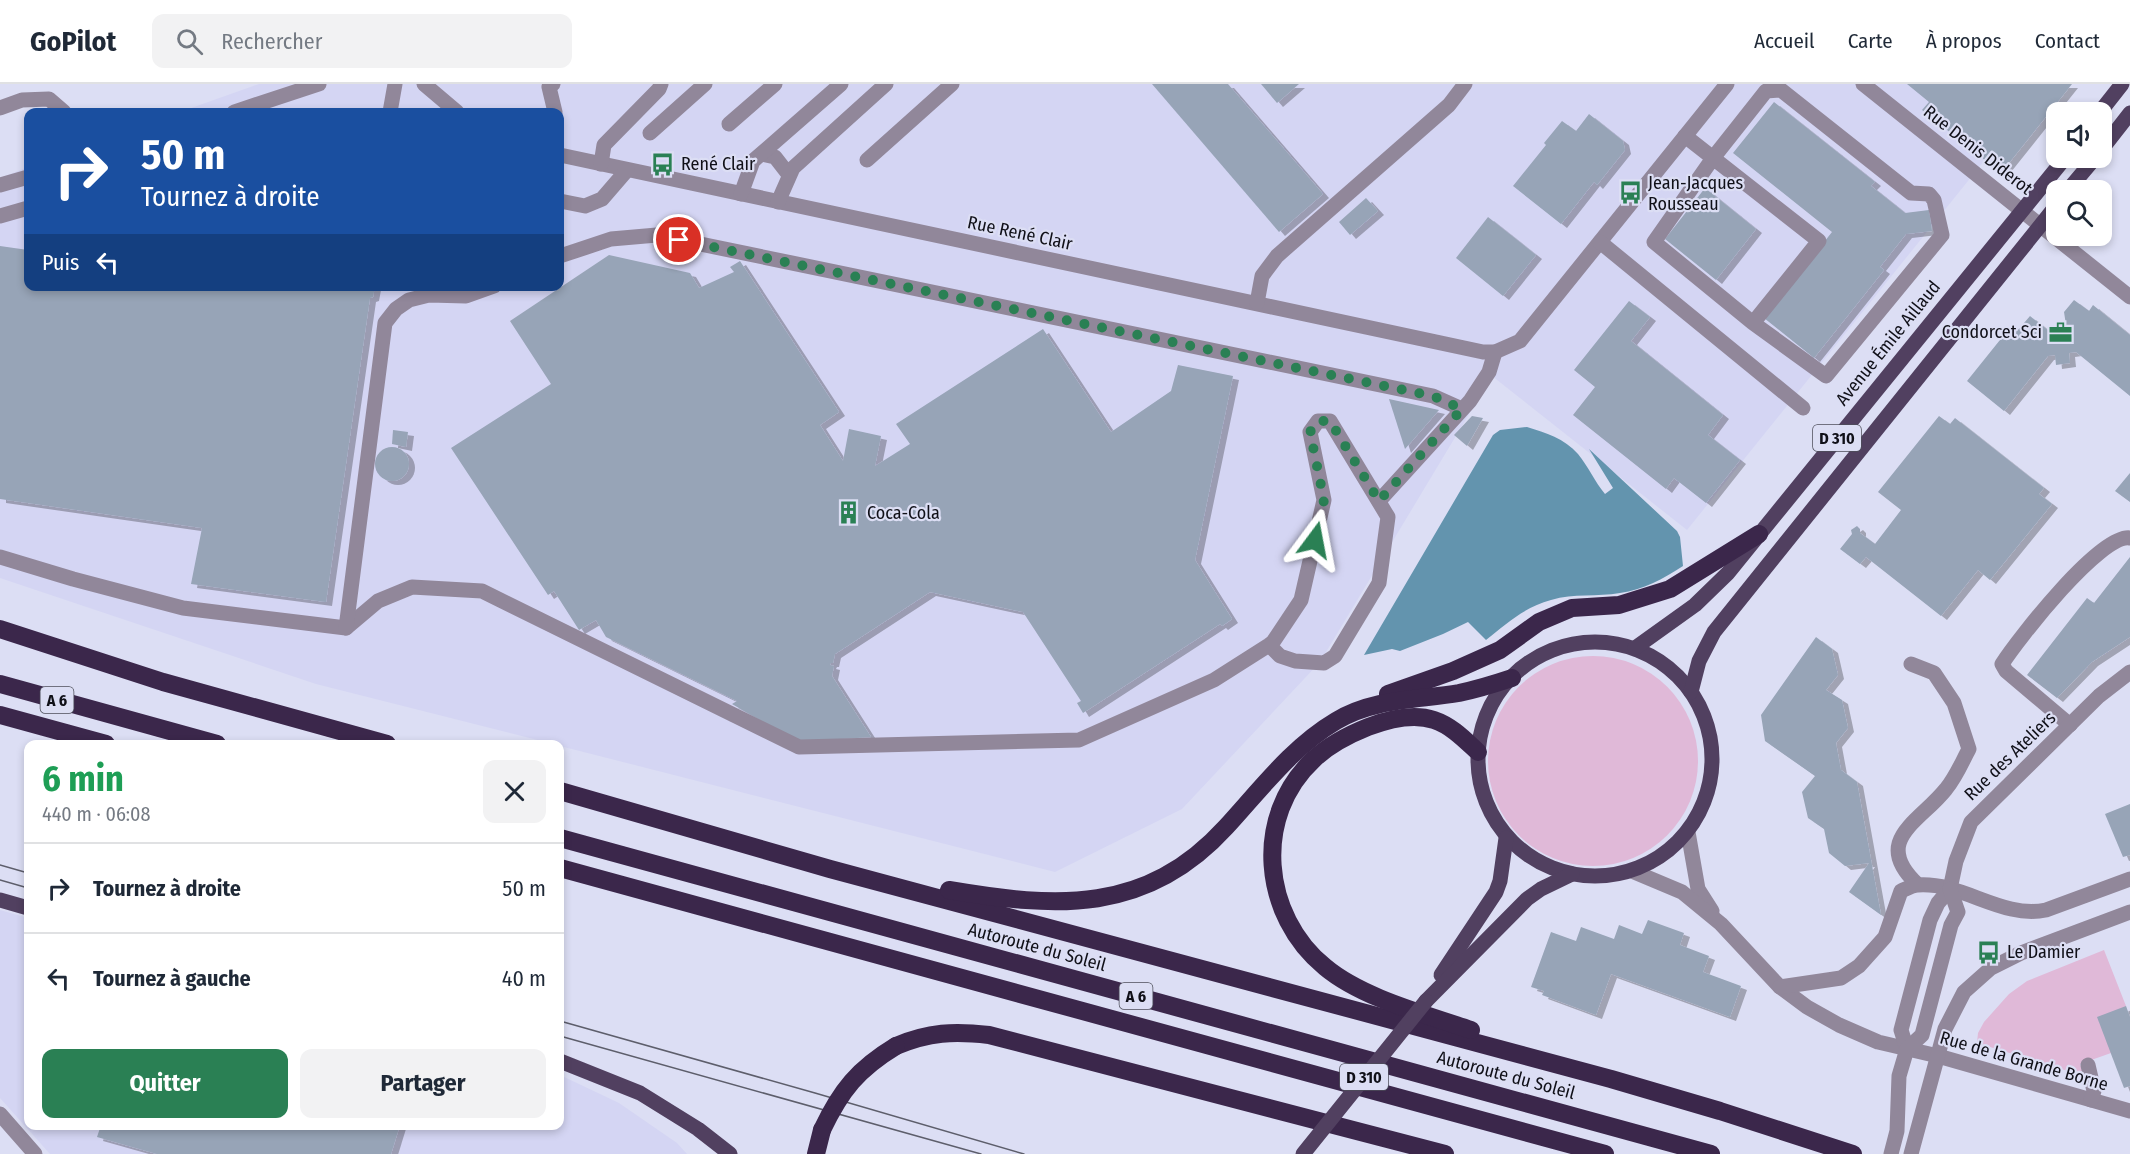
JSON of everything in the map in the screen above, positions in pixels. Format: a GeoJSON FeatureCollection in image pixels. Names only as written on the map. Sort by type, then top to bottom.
{"type":"FeatureCollection","features":[{"type":"Feature","properties":{"kind":"highway"},"geometry":{"type":"LineString","coordinates":[[650,816],[833,860],[940,889],[1028,901],[1077,902],[1103,899],[1156,881],[1195,857],[1288,759],[1323,729],[1394,691],[1453,671],[1500,650],[1539,622],[1572,608],[1619,604],[1670,589],[1759,534]]}},
{"type":"Feature","properties":{"kind":"highway"},"geometry":{"type":"LineString","coordinates":[[0,629],[163,682],[373,740]]}},
{"type":"Feature","properties":{"kind":"highway"},"geometry":{"type":"LineString","coordinates":[[1354,712],[1406,698],[1478,689],[1512,678]]}},
{"type":"Feature","properties":{"kind":"highway","name":"A 6"},"geometry":{"type":"LineString","coordinates":[[0,684],[203,740]]}},
{"type":"Feature","properties":{"kind":"highway","name":"A 6"},"geometry":{"type":"LineString","coordinates":[[0,715],[91,740]]}},
{"type":"Feature","properties":{"kind":"highway"},"geometry":{"type":"LineString","coordinates":[[1478,752],[1457,733],[1440,723],[1422,717],[1403,718],[1377,724],[1342,738],[1314,759],[1290,788],[1276,822],[1272,870],[1275,888],[1286,920],[1305,948],[1325,967],[1348,983],[1396,1004],[1611,1079]]}},
{"type":"Feature","properties":{"kind":"highway"},"geometry":{"type":"LineString","coordinates":[[564,792],[830,869],[1611,1079],[1853,1154]]}},
{"type":"Feature","properties":{"kind":"highway","name":"Autoroute du Soleil"},"geometry":{"type":"LineString","coordinates":[[564,839],[1712,1154]]}},
{"type":"Feature","properties":{"kind":"highway","name":"A 6"},"geometry":{"type":"LineString","coordinates":[[564,869],[1605,1154]]}},
{"type":"Feature","properties":{"kind":"highway"},"geometry":{"type":"LineString","coordinates":[[816,1154],[822,1130],[834,1104],[849,1083],[874,1059],[919,1036],[965,1032],[989,1035],[1445,1154]]}},
{"type":"Feature","properties":{"kind":"main road"},"geometry":{"type":"LineString","coordinates":[[2108,102],[2122,84]]}},
{"type":"Feature","properties":{"kind":"main road"},"geometry":{"type":"LineString","coordinates":[[2112,136],[2130,113]]}},
{"type":"Feature","properties":{"kind":"main road","name":"Avenue Émile Aillaud"},"geometry":{"type":"LineString","coordinates":[[1635,648],[1695,605],[1728,573],[2056,168]]}},
{"type":"Feature","properties":{"kind":"main road"},"geometry":{"type":"LineString","coordinates":[[2076,180],[2087,168]]}},
{"type":"Feature","properties":{"kind":"main road","name":"D 310"},"geometry":{"type":"LineString","coordinates":[[1691,692],[1699,661],[1714,632],[2046,219]]}},
{"type":"Feature","properties":{"kind":"main road"},"geometry":{"type":"LineString","coordinates":[[1585,642],[1635,648],[1653,656],[1691,692],[1702,710],[1709,729],[1712,764],[1710,783],[1702,807],[1688,832],[1665,853],[1632,871],[1605,876],[1572,874],[1544,864],[1506,837],[1491,814],[1480,782],[1478,752],[1484,724],[1491,707],[1500,691],[1524,666],[1560,647],[1585,642]]}},
{"type":"Feature","properties":{"kind":"main road","name":"D 310"},"geometry":{"type":"LineString","coordinates":[[1426,1001],[1464,938],[1496,892],[1500,881],[1506,837]]}},
{"type":"Feature","properties":{"kind":"main road","name":"D 310"},"geometry":{"type":"LineString","coordinates":[[1303,1154],[1426,1001],[1527,899],[1541,889],[1572,874]]}},
{"type":"Feature","properties":{"kind":"main road"},"geometry":{"type":"LineString","coordinates":[[0,900],[24,907]]}},
{"type":"Feature","properties":{"kind":"main road"},"geometry":{"type":"LineString","coordinates":[[564,1064],[640,1093],[698,1129],[730,1154]]}},
{"type":"Feature","properties":{"kind":"street"},"geometry":{"type":"LineString","coordinates":[[246,108],[319,84]]}},
{"type":"Feature","properties":{"kind":"street"},"geometry":{"type":"LineString","coordinates":[[391,108],[395,84]]}},
{"type":"Feature","properties":{"kind":"street"},"geometry":{"type":"LineString","coordinates":[[424,84],[452,108]]}},
{"type":"Feature","properties":{"kind":"street"},"geometry":{"type":"LineString","coordinates":[[552,84],[549,87],[554,108]]}},
{"type":"Feature","properties":{"kind":"street"},"geometry":{"type":"LineString","coordinates":[[601,164],[604,145],[659,89],[661,84]]}},
{"type":"Feature","properties":{"kind":"street"},"geometry":{"type":"LineString","coordinates":[[650,133],[705,84]]}},
{"type":"Feature","properties":{"kind":"street"},"geometry":{"type":"LineString","coordinates":[[729,124],[775,84]]}},
{"type":"Feature","properties":{"kind":"street"},"geometry":{"type":"LineString","coordinates":[[741,194],[753,161],[842,84]]}},
{"type":"Feature","properties":{"kind":"street"},"geometry":{"type":"LineString","coordinates":[[778,202],[793,168],[886,84]]}},
{"type":"Feature","properties":{"kind":"street"},"geometry":{"type":"LineString","coordinates":[[867,160],[952,84]]}},
{"type":"Feature","properties":{"kind":"street"},"geometry":{"type":"LineString","coordinates":[[1257,303],[1262,276],[1276,256],[1449,105],[1465,84]]}},
{"type":"Feature","properties":{"kind":"street"},"geometry":{"type":"LineString","coordinates":[[1379,501],[1462,409],[1489,372],[1495,352],[1520,341],[1727,84]]}},
{"type":"Feature","properties":{"kind":"street","name":"Rue Denis Diderot"},"geometry":{"type":"LineString","coordinates":[[1863,84],[2130,297]]}},
{"type":"Feature","properties":{"kind":"street"},"geometry":{"type":"LineString","coordinates":[[1781,90],[1911,193],[1929,194],[1934,200],[1942,235],[1826,376],[1753,323],[1654,242],[1713,158],[1766,91],[1781,90]]}},
{"type":"Feature","properties":{"kind":"street"},"geometry":{"type":"LineString","coordinates":[[0,108],[22,100],[49,99],[59,108]]}},
{"type":"Feature","properties":{"kind":"street"},"geometry":{"type":"LineString","coordinates":[[1685,136],[1819,241],[1753,323]]}},
{"type":"Feature","properties":{"kind":"street"},"geometry":{"type":"LineString","coordinates":[[762,154],[776,157],[789,175]]}},
{"type":"Feature","properties":{"kind":"street","name":"Rue René Clair"},"geometry":{"type":"LineString","coordinates":[[564,156],[1472,349],[1495,352]]}},
{"type":"Feature","properties":{"kind":"street"},"geometry":{"type":"LineString","coordinates":[[564,202],[585,206],[602,200],[627,170]]}},
{"type":"Feature","properties":{"kind":"street"},"geometry":{"type":"LineString","coordinates":[[0,185],[24,178]]}},
{"type":"Feature","properties":{"kind":"street"},"geometry":{"type":"LineString","coordinates":[[0,216],[24,209]]}},
{"type":"Feature","properties":{"kind":"street"},"geometry":{"type":"LineString","coordinates":[[564,255],[611,239],[657,236],[1433,396],[1462,409]]}},
{"type":"Feature","properties":{"kind":"street"},"geometry":{"type":"LineString","coordinates":[[1600,242],[1803,408]]}},
{"type":"Feature","properties":{"kind":"street"},"geometry":{"type":"LineString","coordinates":[[346,628],[385,323],[407,293],[429,295],[458,291],[466,296],[480,291]]}},
{"type":"Feature","properties":{"kind":"street"},"geometry":{"type":"LineString","coordinates":[[0,557],[183,608],[346,628],[378,601],[412,587],[482,591],[799,747],[1079,740],[1214,680],[1273,642],[1301,600],[1324,500],[1310,432],[1318,421],[1330,421],[1388,517],[1379,583],[1335,656],[1324,663],[1295,661],[1280,656],[1269,645]]}},
{"type":"Feature","properties":{"kind":"street"},"geometry":{"type":"LineString","coordinates":[[2070,725],[2006,671],[2002,664],[2056,593],[2111,542],[2126,537],[2130,538]]}},
{"type":"Feature","properties":{"kind":"street"},"geometry":{"type":"LineString","coordinates":[[1911,664],[1934,673],[1954,703],[1969,749],[1947,788],[1906,830],[1899,845],[1898,858],[1907,875],[1917,884]]}},
{"type":"Feature","properties":{"kind":"street","name":"Rue des Ateliers"},"geometry":{"type":"LineString","coordinates":[[1950,889],[1956,861],[1971,822],[2099,696],[2130,672]]}},
{"type":"Feature","properties":{"kind":"street"},"geometry":{"type":"LineString","coordinates":[[1688,832],[1698,890],[1720,924]]}},
{"type":"Feature","properties":{"kind":"street"},"geometry":{"type":"LineString","coordinates":[[1632,871],[1682,892],[1720,924]]}},
{"type":"Feature","properties":{"kind":"street"},"geometry":{"type":"LineString","coordinates":[[1780,987],[1841,978],[1859,966],[1885,937],[1901,891],[1917,884],[1950,889],[1987,903],[2035,913],[2130,879]]}},
{"type":"Feature","properties":{"kind":"street"},"geometry":{"type":"LineString","coordinates":[[1907,1049],[1901,1030],[1904,1016],[1930,920],[1938,903],[1950,889]]}},
{"type":"Feature","properties":{"kind":"street"},"geometry":{"type":"LineString","coordinates":[[1891,1154],[1898,1131],[1899,1076],[1907,1049],[1922,1035],[1951,925],[1958,912],[1950,889]]}},
{"type":"Feature","properties":{"kind":"street"},"geometry":{"type":"LineString","coordinates":[[1911,1154],[1946,1029],[1964,992],[1980,977],[2021,953],[2130,912]]}},
{"type":"Feature","properties":{"kind":"street","name":"Rue de la Grande Borne"},"geometry":{"type":"LineString","coordinates":[[1720,924],[1780,987],[1807,1007],[1839,1025],[1878,1042],[1938,1056],[2130,1111]]}},
{"type":"Feature","properties":{"kind":"street"},"geometry":{"type":"LineString","coordinates":[[2088,1065],[2094,1090],[2091,1100]]}},
{"type":"Feature","properties":{"kind":"street"},"geometry":{"type":"LineString","coordinates":[[0,1114],[35,1154]]}},
{"type":"Feature","properties":{"kind":"shaded area"},"geometry":{"type":"Polygon","coordinates":[[[259,84],[2046,84],[1687,530],[1492,376],[1320,662],[1182,809],[1055,872],[564,747],[564,740],[537,740],[316,684],[0,578],[0,178],[24,169],[24,291],[564,291],[564,108],[191,108],[259,84]]]}},
{"type":"Feature","properties":{"kind":"shaded area"},"geometry":{"type":"Polygon","coordinates":[[[1527,427],[1554,437],[1573,448],[1605,494],[1613,488],[1589,449],[1677,531],[1680,537],[1683,566],[1653,583],[1628,592],[1560,598],[1542,603],[1517,616],[1486,640],[1468,622],[1400,651],[1392,649],[1364,655],[1493,435],[1500,430],[1527,427]]]}},
{"type":"Feature","properties":{"kind":"shaded area"},"geometry":{"type":"Polygon","coordinates":[[[1583,656],[1603,656],[1624,660],[1643,668],[1668,686],[1681,702],[1694,730],[1698,761],[1694,792],[1681,820],[1668,836],[1652,849],[1624,862],[1603,866],[1583,866],[1562,862],[1543,854],[1518,836],[1505,820],[1492,792],[1488,771],[1488,751],[1492,730],[1500,711],[1518,686],[1534,673],[1562,660],[1583,656]]]}},
{"type":"Feature","properties":{"kind":"shaded area"},"geometry":{"type":"Polygon","coordinates":[[[0,910],[24,917],[24,1125],[0,1098],[0,910]]]}},
{"type":"Feature","properties":{"kind":"shaded area"},"geometry":{"type":"Polygon","coordinates":[[[2104,950],[2126,1006],[2111,1053],[2080,1064],[2084,1076],[1977,1043],[1978,1033],[1984,1022],[2009,994],[2027,981],[2104,950]]]}},
{"type":"Feature","properties":{"kind":"shaded area"},"geometry":{"type":"Polygon","coordinates":[[[564,1077],[619,1103],[677,1143],[687,1154],[50,1154],[29,1130],[564,1130],[564,1077]]]}},
{"type":"Feature","properties":{"kind":"building"},"geometry":{"type":"Polygon","coordinates":[[[1152,84],[1228,84],[1323,194],[1279,232],[1152,84]]]}},
{"type":"Feature","properties":{"kind":"building"},"geometry":{"type":"Polygon","coordinates":[[[1261,84],[1299,84],[1277,103],[1261,84]]]}},
{"type":"Feature","properties":{"kind":"building"},"geometry":{"type":"Polygon","coordinates":[[[1907,84],[2072,84],[2058,102],[2046,102],[2046,117],[2005,168],[1996,169],[1922,110],[1929,102],[1907,84]]]}},
{"type":"Feature","properties":{"kind":"building"},"geometry":{"type":"Polygon","coordinates":[[[1774,102],[1875,182],[1871,186],[1905,213],[1929,210],[1932,231],[1906,234],[1880,267],[1884,270],[1814,358],[1764,318],[1832,232],[1733,153],[1774,102]]]}},
{"type":"Feature","properties":{"kind":"building"},"geometry":{"type":"Polygon","coordinates":[[[1589,114],[1623,141],[1625,150],[1597,185],[1594,182],[1561,224],[1513,186],[1562,121],[1576,131],[1589,114]]]}},
{"type":"Feature","properties":{"kind":"building"},"geometry":{"type":"Polygon","coordinates":[[[1705,188],[1756,229],[1716,280],[1665,239],[1705,188]]]}},
{"type":"Feature","properties":{"kind":"building"},"geometry":{"type":"Polygon","coordinates":[[[1366,198],[1378,211],[1350,235],[1339,222],[1366,198]]]}},
{"type":"Feature","properties":{"kind":"building"},"geometry":{"type":"Polygon","coordinates":[[[1488,217],[1536,255],[1503,296],[1456,258],[1488,217]]]}},
{"type":"Feature","properties":{"kind":"building"},"geometry":{"type":"Polygon","coordinates":[[[0,246],[24,249],[24,291],[374,291],[373,297],[370,298],[326,602],[191,584],[202,528],[0,499],[0,246]]]}},
{"type":"Feature","properties":{"kind":"building","name":"Coca-Cola"},"geometry":{"type":"Polygon","coordinates":[[[609,255],[690,273],[699,288],[734,272],[730,267],[740,261],[839,412],[820,425],[843,461],[849,429],[881,436],[875,466],[910,444],[896,424],[1043,329],[1111,432],[1171,391],[1178,365],[1233,376],[1195,560],[1232,619],[1222,626],[1220,624],[1083,713],[1077,703],[1081,701],[1023,612],[930,592],[835,654],[833,663],[830,665],[834,666],[832,676],[871,737],[798,742],[732,704],[737,701],[606,637],[596,620],[579,630],[554,591],[548,595],[451,448],[551,384],[510,321],[555,291],[564,291],[564,285],[609,255]]]}},
{"type":"Feature","properties":{"kind":"building"},"geometry":{"type":"Polygon","coordinates":[[[2074,300],[2089,311],[2093,305],[2130,335],[2130,396],[2076,352],[2069,353],[2070,363],[2056,365],[2055,355],[2048,356],[2004,411],[1967,381],[2012,325],[2018,330],[2030,316],[2049,331],[2056,325],[2066,325],[2064,312],[2074,300]]]}},
{"type":"Feature","properties":{"kind":"building"},"geometry":{"type":"Polygon","coordinates":[[[1629,301],[1650,317],[1631,341],[1723,415],[1708,435],[1740,460],[1706,503],[1674,478],[1666,489],[1573,415],[1595,387],[1574,370],[1629,301]]]}},
{"type":"Feature","properties":{"kind":"building"},"geometry":{"type":"Polygon","coordinates":[[[1389,399],[1439,410],[1405,449],[1389,399]]]}},
{"type":"Feature","properties":{"kind":"building"},"geometry":{"type":"Polygon","coordinates":[[[1472,416],[1483,418],[1467,446],[1454,435],[1472,416]]]}},
{"type":"Feature","properties":{"kind":"building"},"geometry":{"type":"Polygon","coordinates":[[[1939,416],[1950,424],[1955,418],[2044,488],[2039,494],[2052,504],[1990,580],[1978,570],[1941,616],[1866,557],[1860,564],[1840,549],[1852,534],[1851,530],[1857,526],[1860,533],[1875,544],[1901,510],[1878,492],[1939,416]]]}},
{"type":"Feature","properties":{"kind":"building"},"geometry":{"type":"Polygon","coordinates":[[[393,430],[408,432],[406,447],[392,444],[393,430]]]}},
{"type":"Feature","properties":{"kind":"building"},"geometry":{"type":"Polygon","coordinates":[[[392,447],[404,452],[409,464],[404,476],[392,481],[380,476],[375,464],[380,452],[392,447]]]}},
{"type":"Feature","properties":{"kind":"building"},"geometry":{"type":"Polygon","coordinates":[[[2130,473],[2130,502],[2115,491],[2130,473]]]}},
{"type":"Feature","properties":{"kind":"building"},"geometry":{"type":"Polygon","coordinates":[[[2130,557],[2130,637],[2092,662],[2057,698],[2027,675],[2087,598],[2094,603],[2130,557]]]}},
{"type":"Feature","properties":{"kind":"building"},"geometry":{"type":"Polygon","coordinates":[[[1816,637],[1832,649],[1838,675],[1826,690],[1842,700],[1848,728],[1836,743],[1841,770],[1857,782],[1881,915],[1849,892],[1869,863],[1845,866],[1829,853],[1824,829],[1808,818],[1802,792],[1815,776],[1765,741],[1761,715],[1816,637]]]}},
{"type":"Feature","properties":{"kind":"building"},"geometry":{"type":"Polygon","coordinates":[[[2130,804],[2130,855],[2123,857],[2105,814],[2130,804]]]}},
{"type":"Feature","properties":{"kind":"building"},"geometry":{"type":"Polygon","coordinates":[[[1648,920],[1684,933],[1680,945],[1709,956],[1703,972],[1741,986],[1730,1017],[1611,974],[1596,1015],[1542,995],[1544,991],[1531,987],[1551,932],[1576,941],[1581,927],[1614,939],[1619,925],[1642,934],[1648,920]]]}},
{"type":"Feature","properties":{"kind":"building"},"geometry":{"type":"Polygon","coordinates":[[[2126,1006],[2130,1017],[2130,1086],[2124,1088],[2097,1017],[2126,1006]]]}},
{"type":"Feature","properties":{"kind":"building"},"geometry":{"type":"Polygon","coordinates":[[[99,1130],[398,1130],[391,1154],[157,1154],[97,1137],[99,1130]]]}},
{"type":"Feature","properties":{"kind":"tram line"},"geometry":{"type":"LineString","coordinates":[[0,865],[24,872]]}},
{"type":"Feature","properties":{"kind":"tram line"},"geometry":{"type":"LineString","coordinates":[[0,880],[24,887]]}},
{"type":"Feature","properties":{"kind":"tram line"},"geometry":{"type":"LineString","coordinates":[[564,1022],[1024,1154]]}},
{"type":"Feature","properties":{"kind":"tram line"},"geometry":{"type":"LineString","coordinates":[[564,1037],[981,1154]]}},
{"type":"Feature","properties":{"kind":"place","name":"René Clair"},"geometry":{"type":"Point","coordinates":[663,164]}},
{"type":"Feature","properties":{"kind":"place","name":"Jean-Jacques Rousseau"},"geometry":{"type":"Point","coordinates":[1630,193]}},
{"type":"Feature","properties":{"kind":"place","name":"Condorcet Sci"},"geometry":{"type":"Point","coordinates":[2060,332]}},
{"type":"Feature","properties":{"kind":"place","name":"Coca-Cola"},"geometry":{"type":"Point","coordinates":[849,513]}},
{"type":"Feature","properties":{"kind":"place","name":"Le Damier"},"geometry":{"type":"Point","coordinates":[1989,952]}},
{"type":"Feature","properties":{"kind":"route"},"geometry":{"type":"LineString","coordinates":[[679,240],[1433,396],[1462,409],[1379,501],[1330,421],[1318,421],[1310,432],[1324,500],[1315,540]]}}]}
